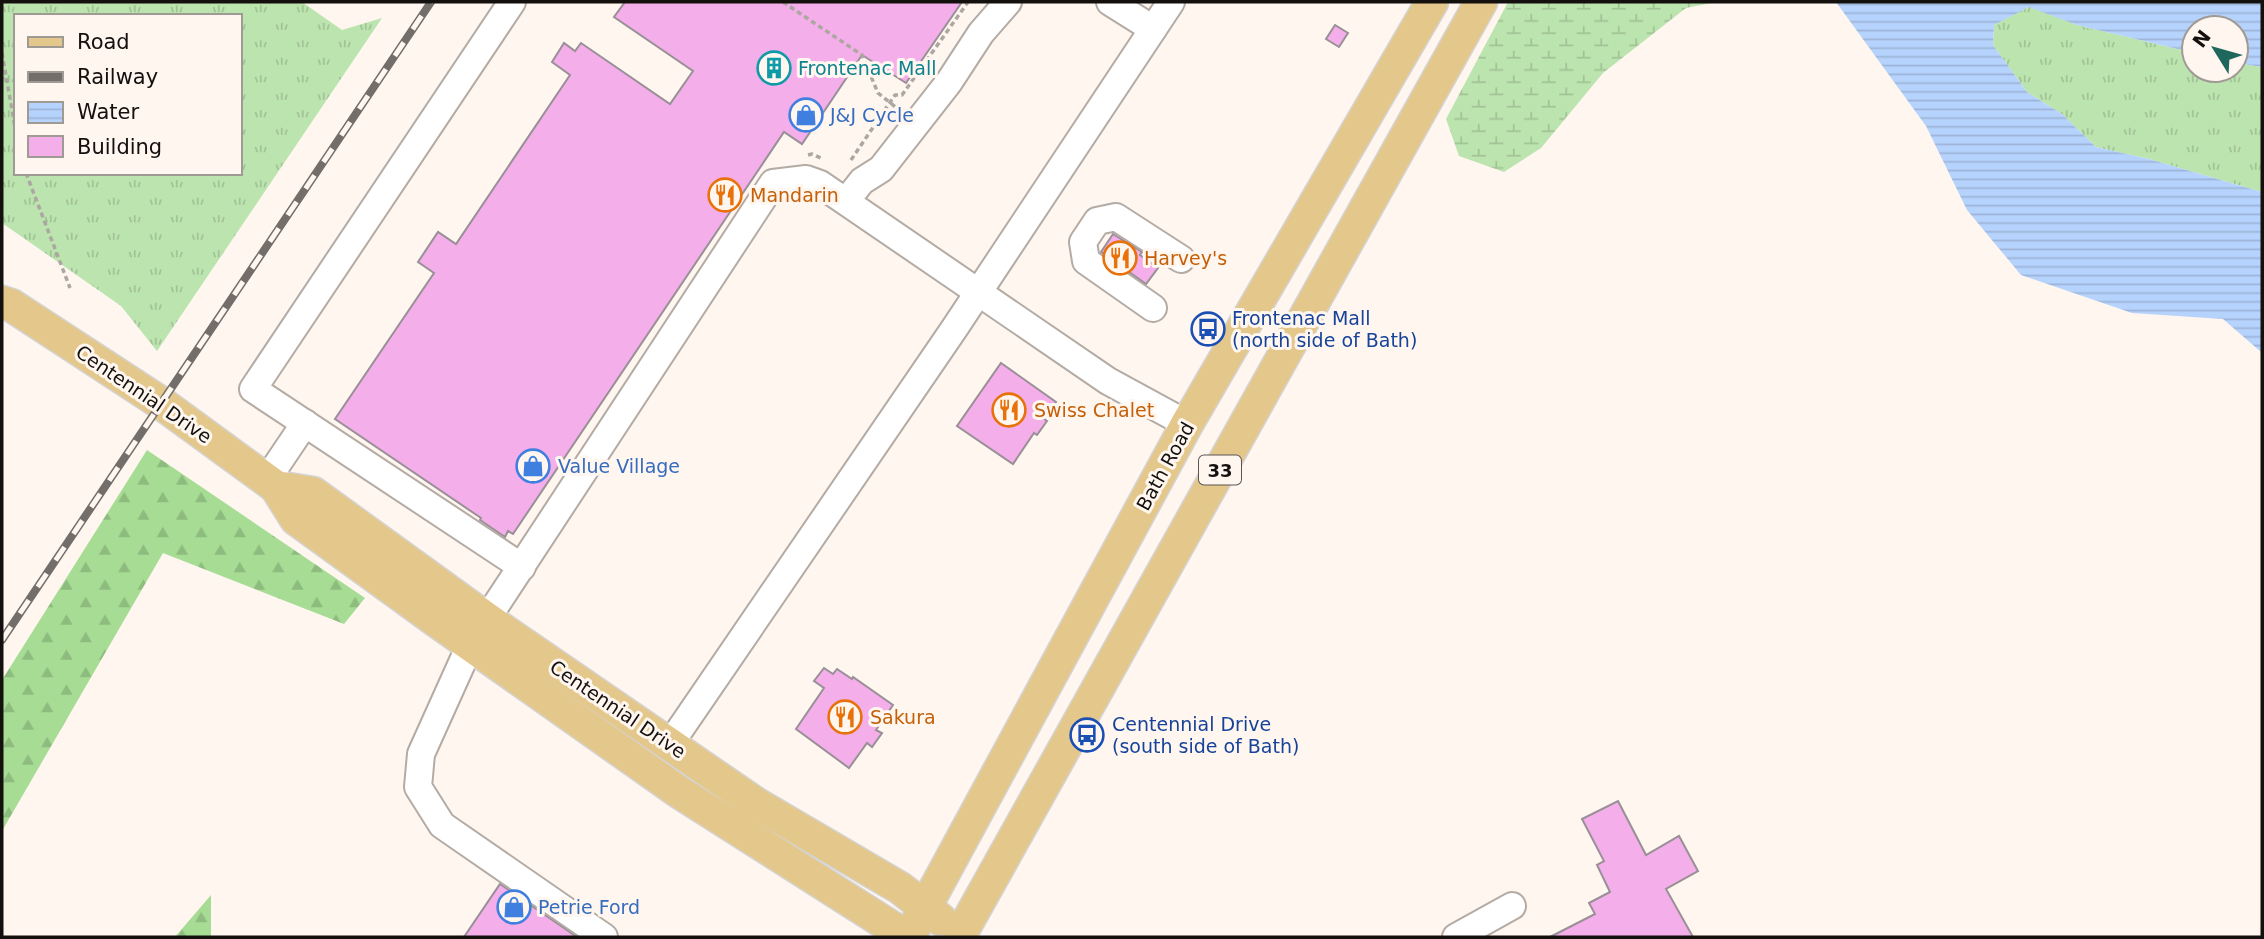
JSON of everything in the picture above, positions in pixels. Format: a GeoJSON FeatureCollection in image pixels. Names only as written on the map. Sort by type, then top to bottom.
{"type":"FeatureCollection","features":[{"type":"Feature","properties":{"kind":"main road","name":"Bath Road"},"geometry":{"type":"LineString","coordinates":[[908,937],[1187,424],[1432,2]]}},
{"type":"Feature","properties":{"kind":"main road","name":"33"},"geometry":{"type":"LineString","coordinates":[[960,937],[1481,2]]}},
{"type":"Feature","properties":{"kind":"main road","name":"Centennial Drive"},"geometry":{"type":"LineString","coordinates":[[5,299],[161,402],[271,484],[296,519],[438,622],[479,631],[670,744],[755,803],[900,888],[926,906],[960,937]]}},
{"type":"Feature","properties":{"kind":"main road","name":"Centennial Drive"},"geometry":{"type":"LineString","coordinates":[[479,631],[680,792],[908,937]]}},
{"type":"Feature","properties":{"kind":"lane"},"geometry":{"type":"LineString","coordinates":[[512,2],[253,389],[522,567]]}},
{"type":"Feature","properties":{"kind":"lane"},"geometry":{"type":"LineString","coordinates":[[846,201],[862,181],[880,169],[949,82],[981,33],[1008,2]]}},
{"type":"Feature","properties":{"kind":"lane"},"geometry":{"type":"LineString","coordinates":[[1110,2],[1153,29]]}},
{"type":"Feature","properties":{"kind":"lane"},"geometry":{"type":"LineString","coordinates":[[670,744],[979,291],[1171,2]]}},
{"type":"Feature","properties":{"kind":"lane"},"geometry":{"type":"LineString","coordinates":[[604,937],[442,825],[418,787],[421,754],[479,631],[773,183],[806,179],[820,184],[1108,380],[1187,424]]}},
{"type":"Feature","properties":{"kind":"lane"},"geometry":{"type":"LineString","coordinates":[[1153,308],[1086,261],[1083,242],[1097,221],[1116,217],[1181,259]]}},
{"type":"Feature","properties":{"kind":"lane"},"geometry":{"type":"LineString","coordinates":[[271,484],[304,423]]}},
{"type":"Feature","properties":{"kind":"lane"},"geometry":{"type":"LineString","coordinates":[[1456,937],[1512,906]]}},
{"type":"Feature","properties":{"kind":"path"},"geometry":{"type":"LineString","coordinates":[[783,2],[862,55],[878,93],[916,123]]}},
{"type":"Feature","properties":{"kind":"path"},"geometry":{"type":"LineString","coordinates":[[2,53],[14,122]]}},
{"type":"Feature","properties":{"kind":"path"},"geometry":{"type":"LineString","coordinates":[[27,175],[70,288]]}},
{"type":"Feature","properties":{"kind":"green space"},"geometry":{"type":"Polygon","coordinates":[[[2,2],[302,2],[342,30],[382,18],[157,351],[121,306],[2,223],[2,2]]]}},
{"type":"Feature","properties":{"kind":"green space"},"geometry":{"type":"Polygon","coordinates":[[[1508,2],[1717,2],[1686,8],[1603,73],[1541,148],[1504,172],[1459,156],[1446,119],[1508,2]]]}},
{"type":"Feature","properties":{"kind":"green space"},"geometry":{"type":"Polygon","coordinates":[[[2029,6],[2077,25],[2180,50],[2180,84],[2250,84],[2250,65],[2262,67],[2262,192],[2149,159],[2096,147],[2062,114],[2027,92],[1993,45],[1994,25],[2029,6]]]}},
{"type":"Feature","properties":{"kind":"green space"},"geometry":{"type":"Polygon","coordinates":[[[147,450],[365,598],[344,624],[163,553],[2,831],[2,680],[147,450]]]}},
{"type":"Feature","properties":{"kind":"green space"},"geometry":{"type":"Polygon","coordinates":[[[211,895],[211,937],[175,937],[211,895]]]}},
{"type":"Feature","properties":{"kind":"water"},"geometry":{"type":"Polygon","coordinates":[[[1836,2],[2262,2],[2262,67],[2250,65],[2250,14],[2180,14],[2180,50],[2077,25],[2029,7],[1994,25],[1993,45],[2027,92],[2062,114],[2096,147],[2149,159],[2262,192],[2262,356],[2261,352],[2223,319],[2132,313],[2021,275],[1967,210],[1926,126],[1836,2]]]}},
{"type":"Feature","properties":{"kind":"building"},"geometry":{"type":"Polygon","coordinates":[[[625,2],[962,2],[906,83],[862,55],[802,144],[784,132],[513,534],[508,531],[505,537],[335,419],[434,273],[418,262],[438,232],[456,244],[570,75],[552,62],[564,43],[575,51],[581,43],[670,104],[693,71],[614,17],[625,2]]]}},
{"type":"Feature","properties":{"kind":"building"},"geometry":{"type":"Polygon","coordinates":[[[1335,25],[1348,33],[1339,47],[1326,39],[1335,25]]]}},
{"type":"Feature","properties":{"kind":"building","name":"Harvey's"},"geometry":{"type":"Polygon","coordinates":[[[1113,234],[1142,252],[1140,255],[1158,268],[1146,284],[1101,252],[1113,234]]]}},
{"type":"Feature","properties":{"kind":"building","name":"Swiss Chalet"},"geometry":{"type":"Polygon","coordinates":[[[1001,363],[1056,402],[1044,419],[1047,421],[1037,435],[1034,433],[1013,464],[957,426],[1001,363]]]}},
{"type":"Feature","properties":{"kind":"building","name":"Sakura"},"geometry":{"type":"Polygon","coordinates":[[[824,668],[833,674],[837,669],[852,679],[853,677],[893,705],[876,730],[882,733],[872,747],[867,743],[849,768],[796,729],[824,688],[814,681],[824,668]]]}},
{"type":"Feature","properties":{"kind":"building"},"geometry":{"type":"Polygon","coordinates":[[[1618,801],[1646,855],[1679,836],[1698,871],[1666,889],[1693,937],[1550,937],[1595,914],[1589,903],[1610,892],[1597,865],[1604,861],[1582,819],[1618,801]]]}},
{"type":"Feature","properties":{"kind":"building","name":"Petrie Ford"},"geometry":{"type":"Polygon","coordinates":[[[500,884],[577,937],[464,937],[500,884]]]}},
{"type":"Feature","properties":{"kind":"railway"},"geometry":{"type":"LineString","coordinates":[[2,640],[431,2]]}},
{"type":"Feature","properties":{"kind":"place","name":"Frontenac Mall"},"geometry":{"type":"Point","coordinates":[774,68]}},
{"type":"Feature","properties":{"kind":"place","name":"J&J Cycle"},"geometry":{"type":"Point","coordinates":[806,115]}},
{"type":"Feature","properties":{"kind":"place","name":"Mandarin"},"geometry":{"type":"Point","coordinates":[725,195]}},
{"type":"Feature","properties":{"kind":"place","name":"Harvey's"},"geometry":{"type":"Point","coordinates":[1120,258]}},
{"type":"Feature","properties":{"kind":"place","name":"Frontenac Mall (north side of Bath)"},"geometry":{"type":"Point","coordinates":[1208,329]}},
{"type":"Feature","properties":{"kind":"place","name":"Swiss Chalet"},"geometry":{"type":"Point","coordinates":[1009,410]}},
{"type":"Feature","properties":{"kind":"place","name":"Value Village"},"geometry":{"type":"Point","coordinates":[533,466]}},
{"type":"Feature","properties":{"kind":"place","name":"Sakura"},"geometry":{"type":"Point","coordinates":[845,717]}},
{"type":"Feature","properties":{"kind":"place","name":"Centennial Drive (south side of Bath)"},"geometry":{"type":"Point","coordinates":[1087,735]}},
{"type":"Feature","properties":{"kind":"place","name":"Petrie Ford"},"geometry":{"type":"Point","coordinates":[514,907]}}]}
